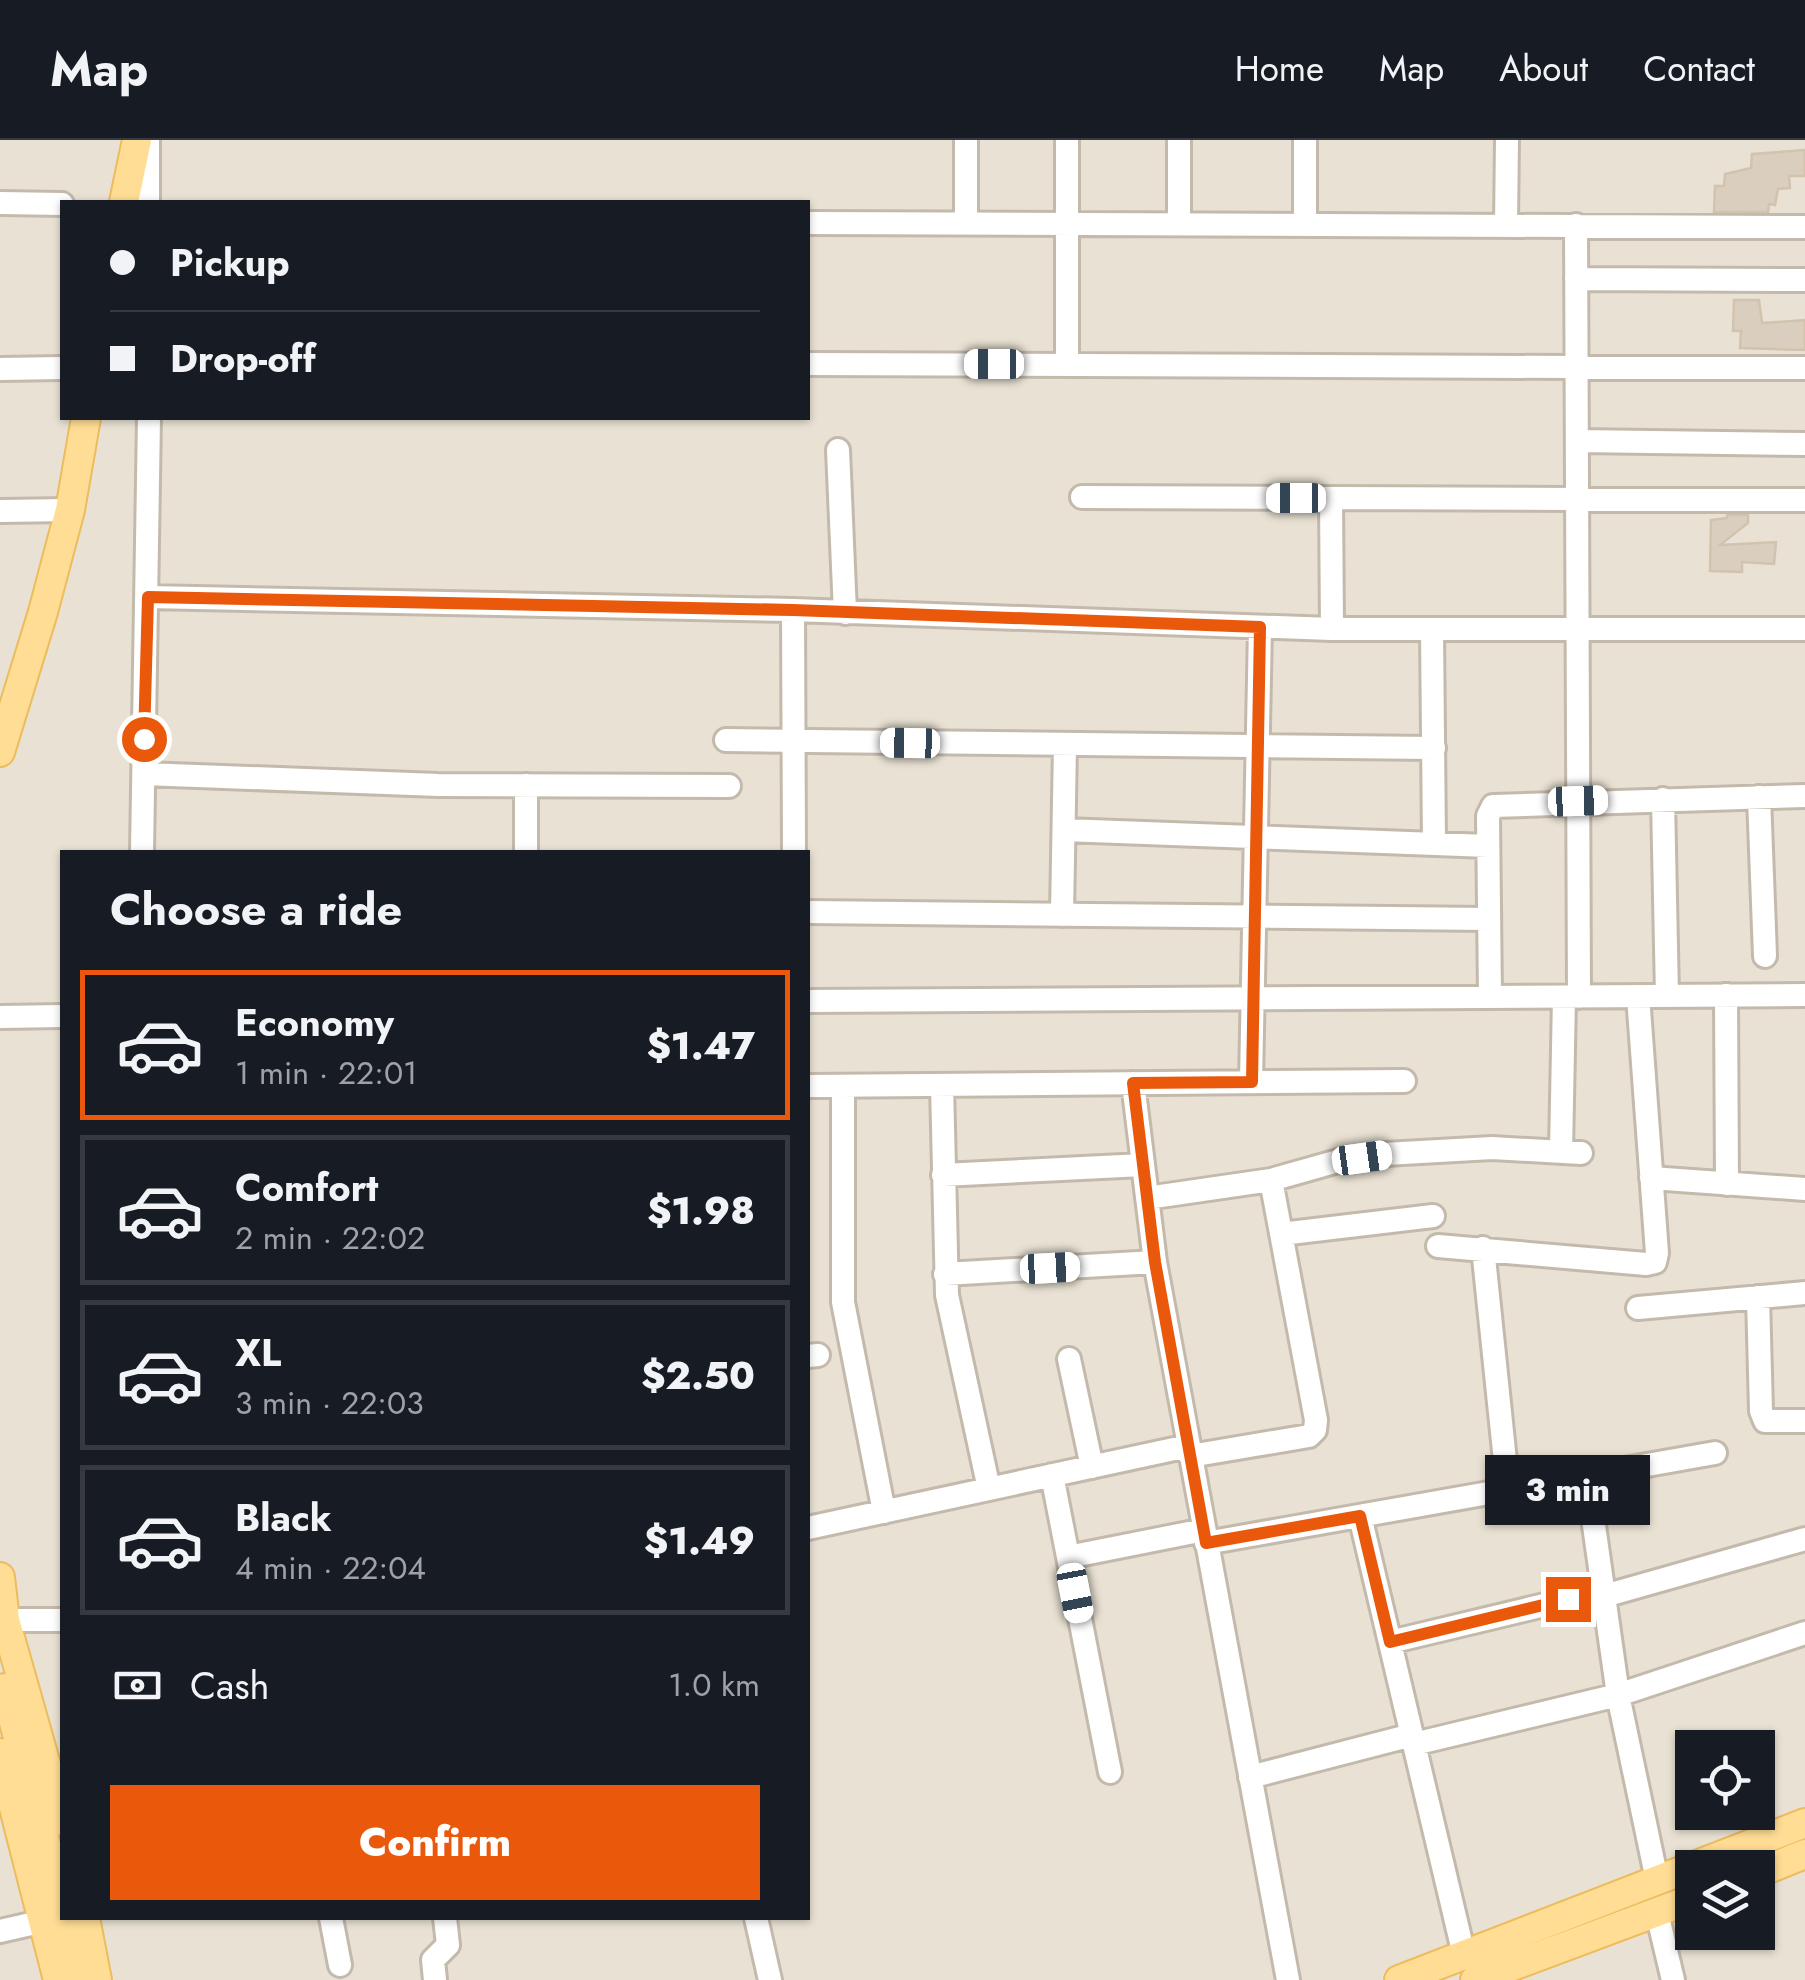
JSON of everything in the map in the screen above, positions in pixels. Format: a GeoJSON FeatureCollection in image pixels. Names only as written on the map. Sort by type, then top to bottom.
{"type":"FeatureCollection","features":[{"type":"Feature","properties":{"kind":"main road"},"geometry":{"type":"LineString","coordinates":[[124,200],[138,140]]}},
{"type":"Feature","properties":{"kind":"main road"},"geometry":{"type":"LineString","coordinates":[[0,752],[70,510],[86,420]]}},
{"type":"Feature","properties":{"kind":"main road"},"geometry":{"type":"LineString","coordinates":[[0,1577],[3,1620],[60,1814]]}},
{"type":"Feature","properties":{"kind":"main road"},"geometry":{"type":"LineString","coordinates":[[0,1667],[57,1915],[77,1980]]}},
{"type":"Feature","properties":{"kind":"main road"},"geometry":{"type":"LineString","coordinates":[[0,1753],[6,1796],[57,1915],[58,1980]]}},
{"type":"Feature","properties":{"kind":"main road"},"geometry":{"type":"LineString","coordinates":[[1469,1967],[1657,1880],[1805,1822]]}},
{"type":"Feature","properties":{"kind":"main road"},"geometry":{"type":"LineString","coordinates":[[1775,1866],[1805,1854]]}},
{"type":"Feature","properties":{"kind":"main road"},"geometry":{"type":"LineString","coordinates":[[1398,1980],[1469,1967],[1675,1906]]}},
{"type":"Feature","properties":{"kind":"main road"},"geometry":{"type":"LineString","coordinates":[[85,1920],[96,1980]]}},
{"type":"Feature","properties":{"kind":"street"},"geometry":{"type":"LineString","coordinates":[[148,140],[148,200]]}},
{"type":"Feature","properties":{"kind":"street"},"geometry":{"type":"LineString","coordinates":[[966,140],[966,223]]}},
{"type":"Feature","properties":{"kind":"street"},"geometry":{"type":"LineString","coordinates":[[1067,140],[1067,364]]}},
{"type":"Feature","properties":{"kind":"street"},"geometry":{"type":"LineString","coordinates":[[1179,140],[1179,224]]}},
{"type":"Feature","properties":{"kind":"street"},"geometry":{"type":"LineString","coordinates":[[1304,224],[1305,140]]}},
{"type":"Feature","properties":{"kind":"street"},"geometry":{"type":"LineString","coordinates":[[1506,140],[1506,225]]}},
{"type":"Feature","properties":{"kind":"street"},"geometry":{"type":"LineString","coordinates":[[0,204],[60,204]]}},
{"type":"Feature","properties":{"kind":"street"},"geometry":{"type":"LineString","coordinates":[[810,223],[1805,227]]}},
{"type":"Feature","properties":{"kind":"street"},"geometry":{"type":"LineString","coordinates":[[1147,1198],[1270,1180],[1338,1160],[1385,1154],[1492,1148],[1571,1153],[1571,996],[1578,801],[1576,225]]}},
{"type":"Feature","properties":{"kind":"street"},"geometry":{"type":"LineString","coordinates":[[1576,279],[1805,280]]}},
{"type":"Feature","properties":{"kind":"street"},"geometry":{"type":"LineString","coordinates":[[810,364],[1805,368]]}},
{"type":"Feature","properties":{"kind":"street"},"geometry":{"type":"LineString","coordinates":[[0,368],[60,368]]}},
{"type":"Feature","properties":{"kind":"street"},"geometry":{"type":"LineString","coordinates":[[142,850],[148,420]]}},
{"type":"Feature","properties":{"kind":"street"},"geometry":{"type":"LineString","coordinates":[[1577,441],[1805,444]]}},
{"type":"Feature","properties":{"kind":"street"},"geometry":{"type":"LineString","coordinates":[[838,450],[845,612]]}},
{"type":"Feature","properties":{"kind":"street"},"geometry":{"type":"LineString","coordinates":[[1082,498],[1805,500]]}},
{"type":"Feature","properties":{"kind":"street"},"geometry":{"type":"LineString","coordinates":[[1332,498],[1332,629]]}},
{"type":"Feature","properties":{"kind":"street"},"geometry":{"type":"LineString","coordinates":[[0,511],[70,510]]}},
{"type":"Feature","properties":{"kind":"street"},"geometry":{"type":"LineString","coordinates":[[148,597],[793,610],[1332,629],[1805,629]]}},
{"type":"Feature","properties":{"kind":"street"},"geometry":{"type":"LineString","coordinates":[[793,610],[794,850]]}},
{"type":"Feature","properties":{"kind":"street"},"geometry":{"type":"LineString","coordinates":[[1252,1082],[1260,627]]}},
{"type":"Feature","properties":{"kind":"street"},"geometry":{"type":"LineString","coordinates":[[1432,630],[1434,844]]}},
{"type":"Feature","properties":{"kind":"street"},"geometry":{"type":"LineString","coordinates":[[726,740],[1434,748]]}},
{"type":"Feature","properties":{"kind":"street"},"geometry":{"type":"LineString","coordinates":[[1062,914],[1066,744]]}},
{"type":"Feature","properties":{"kind":"street"},"geometry":{"type":"LineString","coordinates":[[144,774],[526,785],[729,786]]}},
{"type":"Feature","properties":{"kind":"street"},"geometry":{"type":"LineString","coordinates":[[526,785],[526,850]]}},
{"type":"Feature","properties":{"kind":"street"},"geometry":{"type":"LineString","coordinates":[[1490,997],[1488,816],[1494,806],[1805,796]]}},
{"type":"Feature","properties":{"kind":"street"},"geometry":{"type":"LineString","coordinates":[[1759,797],[1765,956]]}},
{"type":"Feature","properties":{"kind":"street"},"geometry":{"type":"LineString","coordinates":[[1664,799],[1666,996]]}},
{"type":"Feature","properties":{"kind":"street"},"geometry":{"type":"LineString","coordinates":[[1064,830],[1488,846]]}},
{"type":"Feature","properties":{"kind":"street"},"geometry":{"type":"LineString","coordinates":[[810,912],[1489,919]]}},
{"type":"Feature","properties":{"kind":"street"},"geometry":{"type":"LineString","coordinates":[[810,1001],[1805,995]]}},
{"type":"Feature","properties":{"kind":"street"},"geometry":{"type":"LineString","coordinates":[[1438,1246],[1654,1262],[1657,1254],[1638,996]]}},
{"type":"Feature","properties":{"kind":"street"},"geometry":{"type":"LineString","coordinates":[[1726,996],[1727,1184]]}},
{"type":"Feature","properties":{"kind":"street"},"geometry":{"type":"LineString","coordinates":[[0,1017],[60,1016]]}},
{"type":"Feature","properties":{"kind":"street"},"geometry":{"type":"LineString","coordinates":[[810,1086],[1404,1081]]}},
{"type":"Feature","properties":{"kind":"street"},"geometry":{"type":"LineString","coordinates":[[1133,1083],[1155,1262],[1288,1980]]}},
{"type":"Feature","properties":{"kind":"street"},"geometry":{"type":"LineString","coordinates":[[942,1085],[945,1274],[988,1489]]}},
{"type":"Feature","properties":{"kind":"street"},"geometry":{"type":"LineString","coordinates":[[843,1086],[842,1302],[884,1512]]}},
{"type":"Feature","properties":{"kind":"street"},"geometry":{"type":"LineString","coordinates":[[944,1175],[1143,1164]]}},
{"type":"Feature","properties":{"kind":"street"},"geometry":{"type":"LineString","coordinates":[[1652,1178],[1805,1190]]}},
{"type":"Feature","properties":{"kind":"street"},"geometry":{"type":"LineString","coordinates":[[810,1528],[1092,1467],[1309,1436],[1316,1420],[1270,1180]]}},
{"type":"Feature","properties":{"kind":"street"},"geometry":{"type":"LineString","coordinates":[[1281,1234],[1433,1216]]}},
{"type":"Feature","properties":{"kind":"street"},"geometry":{"type":"LineString","coordinates":[[1483,1248],[1508,1490]]}},
{"type":"Feature","properties":{"kind":"street"},"geometry":{"type":"LineString","coordinates":[[945,1274],[1155,1262]]}},
{"type":"Feature","properties":{"kind":"street"},"geometry":{"type":"LineString","coordinates":[[1638,1308],[1805,1293]]}},
{"type":"Feature","properties":{"kind":"street"},"geometry":{"type":"LineString","coordinates":[[1758,1297],[1760,1411],[1772,1422],[1805,1421]]}},
{"type":"Feature","properties":{"kind":"street"},"geometry":{"type":"LineString","coordinates":[[1069,1359],[1092,1467]]}},
{"type":"Feature","properties":{"kind":"street"},"geometry":{"type":"LineString","coordinates":[[1068,1557],[1360,1516],[1715,1453]]}},
{"type":"Feature","properties":{"kind":"street"},"geometry":{"type":"LineString","coordinates":[[1052,1475],[1110,1772]]}},
{"type":"Feature","properties":{"kind":"street"},"geometry":{"type":"LineString","coordinates":[[1587,1476],[1618,1695],[1657,1880]]}},
{"type":"Feature","properties":{"kind":"street"},"geometry":{"type":"LineString","coordinates":[[1360,1516],[1469,1967]]}},
{"type":"Feature","properties":{"kind":"street"},"geometry":{"type":"LineString","coordinates":[[1390,1642],[1604,1593],[1805,1539]]}},
{"type":"Feature","properties":{"kind":"street"},"geometry":{"type":"LineString","coordinates":[[3,1620],[60,1620]]}},
{"type":"Feature","properties":{"kind":"street"},"geometry":{"type":"LineString","coordinates":[[1250,1776],[1618,1695],[1805,1633]]}},
{"type":"Feature","properties":{"kind":"street"},"geometry":{"type":"LineString","coordinates":[[1657,1913],[1673,1980]]}},
{"type":"Feature","properties":{"kind":"street"},"geometry":{"type":"LineString","coordinates":[[0,1931],[57,1915]]}},
{"type":"Feature","properties":{"kind":"street"},"geometry":{"type":"LineString","coordinates":[[331,1920],[340,1965]]}},
{"type":"Feature","properties":{"kind":"street"},"geometry":{"type":"LineString","coordinates":[[435,1980],[433,1960],[448,1945],[444,1920]]}},
{"type":"Feature","properties":{"kind":"street"},"geometry":{"type":"LineString","coordinates":[[756,1920],[770,1980]]}},
{"type":"Feature","properties":{"kind":"shaded area"},"geometry":{"type":"Polygon","coordinates":[[[0,140],[1805,140],[1805,1980],[0,1980],[0,140]]]}},
{"type":"Feature","properties":{"kind":"building"},"geometry":{"type":"Polygon","coordinates":[[[1805,150],[1805,176],[1789,176],[1790,188],[1778,189],[1775,205],[1769,204],[1768,212],[1714,212],[1715,186],[1724,186],[1725,174],[1751,168],[1752,154],[1805,150]]]}},
{"type":"Feature","properties":{"kind":"building"},"geometry":{"type":"Polygon","coordinates":[[[1734,300],[1759,300],[1762,323],[1805,320],[1805,350],[1740,348],[1741,331],[1733,331],[1734,300]]]}},
{"type":"Feature","properties":{"kind":"building"},"geometry":{"type":"Polygon","coordinates":[[[1748,515],[1748,523],[1720,545],[1776,542],[1774,564],[1742,562],[1742,572],[1710,571],[1711,520],[1748,515]]]}},
{"type":"Feature","properties":{"kind":"route"},"geometry":{"type":"LineString","coordinates":[[144,739],[148,597],[793,610],[1260,627],[1252,1082],[1133,1083],[1155,1262],[1206,1543],[1360,1516],[1390,1642],[1568,1599]]}}]}
